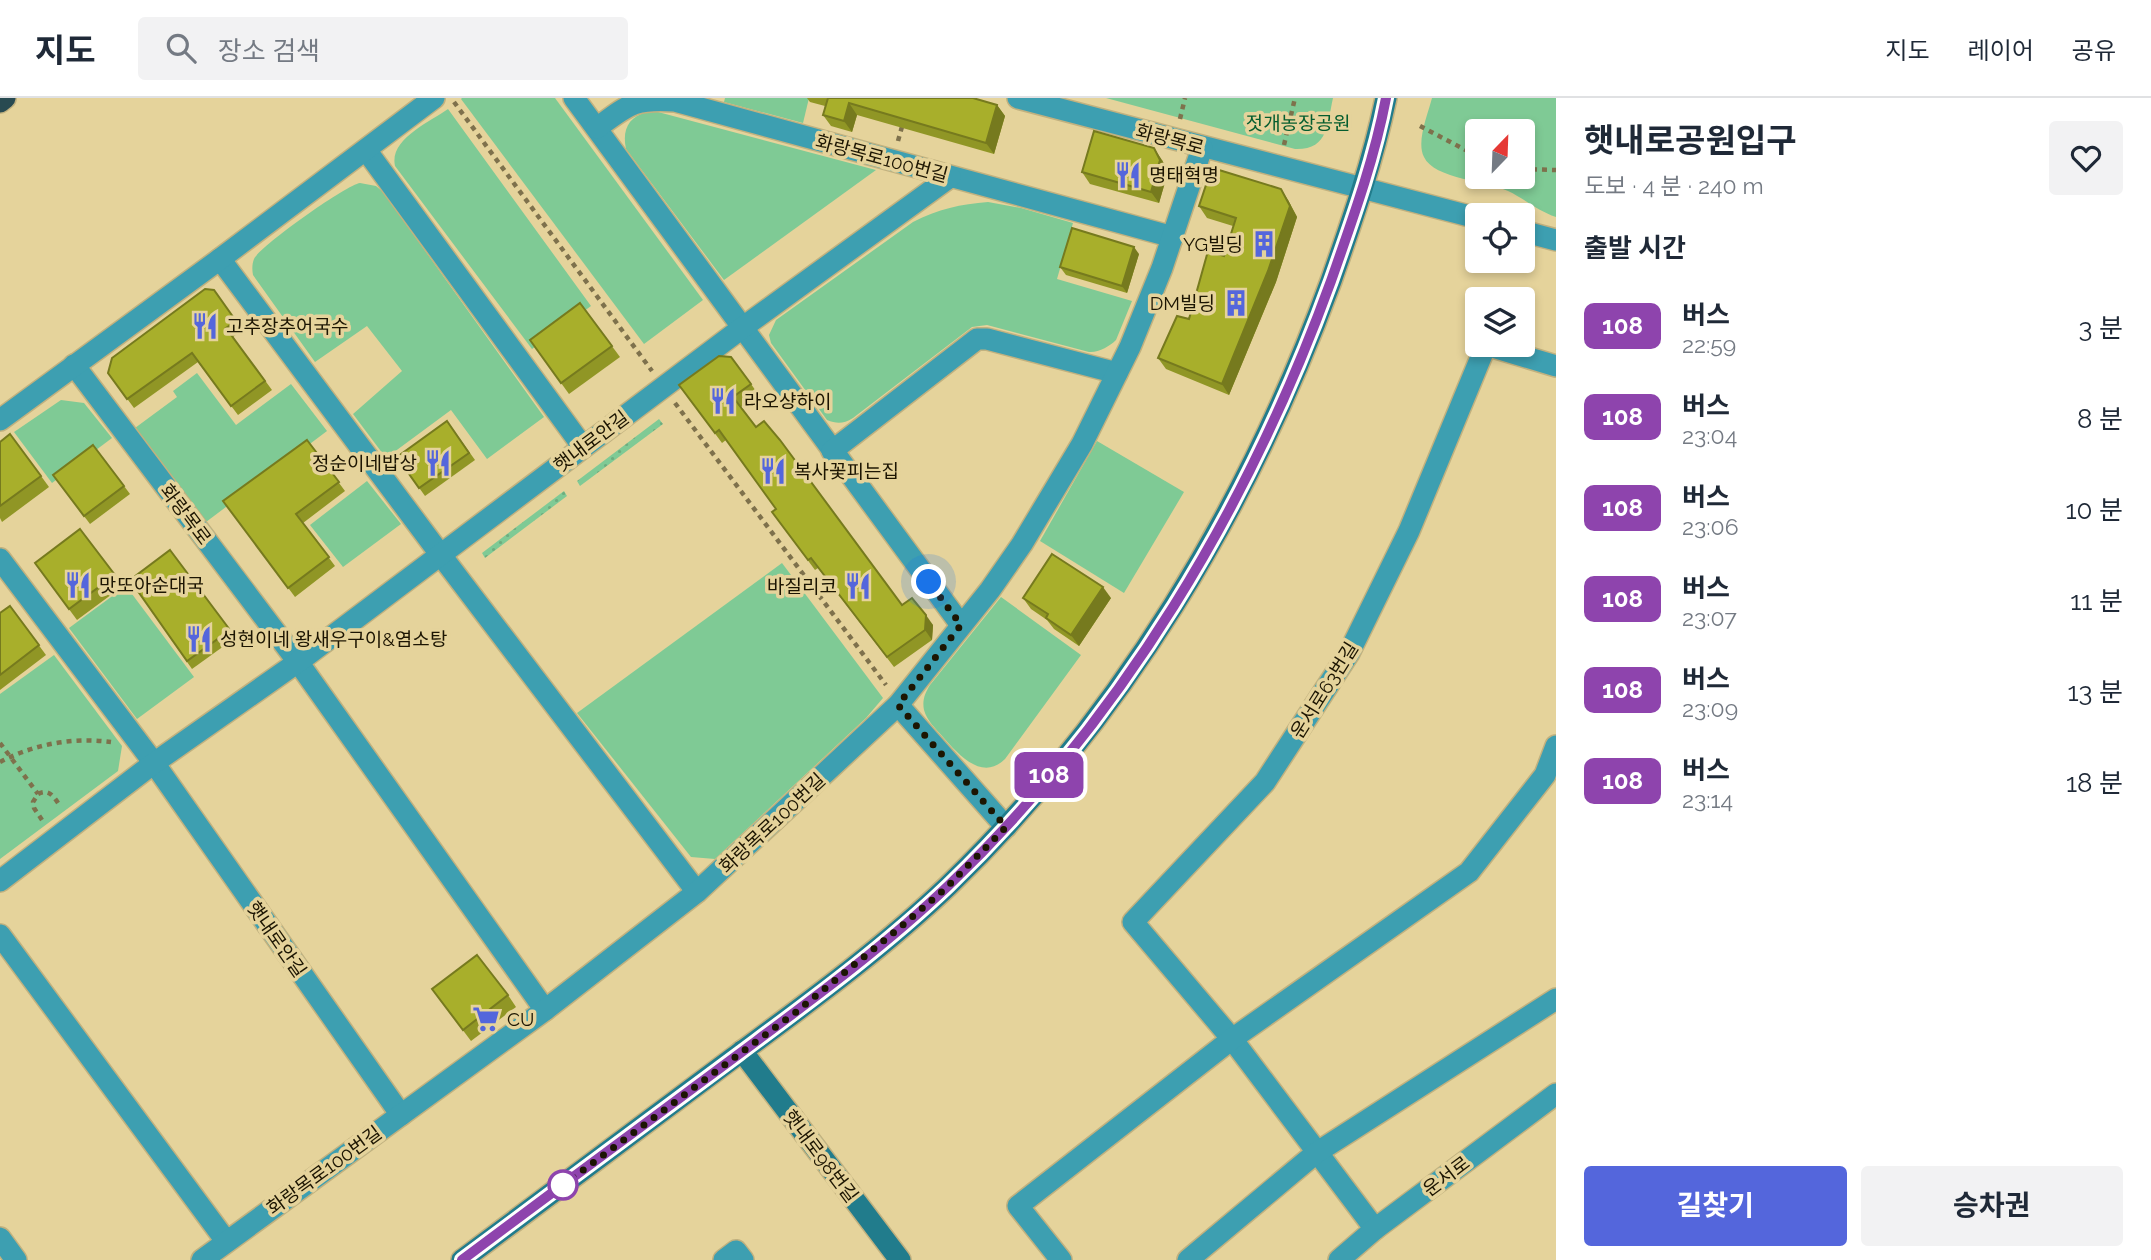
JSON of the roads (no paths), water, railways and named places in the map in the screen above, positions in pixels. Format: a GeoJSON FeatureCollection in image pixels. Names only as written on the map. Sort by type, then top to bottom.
{"type":"FeatureCollection","features":[{"type":"Feature","properties":{"kind":"highway"},"geometry":{"type":"LineString","coordinates":[[0,102],[5,98]]}},
{"type":"Feature","properties":{"kind":"main road"},"geometry":{"type":"LineString","coordinates":[[462,1260],[742,1051],[897,930],[946,888],[1006,827],[1110,700],[1146,650],[1203,558],[1265,440],[1324,301],[1363,188],[1386,98]]}},
{"type":"Feature","properties":{"kind":"main road","name":"햇내로98번길"},"geometry":{"type":"LineString","coordinates":[[742,1051],[900,1260]]}},
{"type":"Feature","properties":{"kind":"street"},"geometry":{"type":"LineString","coordinates":[[574,98],[961,625]]}},
{"type":"Feature","properties":{"kind":"street","name":"화랑목로"},"geometry":{"type":"LineString","coordinates":[[1018,98],[1465,215]]}},
{"type":"Feature","properties":{"kind":"street"},"geometry":{"type":"LineString","coordinates":[[0,420],[366,150],[444,100]]}},
{"type":"Feature","properties":{"kind":"street","name":"화랑목로100번길"},"geometry":{"type":"LineString","coordinates":[[597,128],[635,101],[675,101],[1173,237]]}},
{"type":"Feature","properties":{"kind":"street","name":"화랑목로100번길"},"geometry":{"type":"LineString","coordinates":[[202,1260],[545,1010],[697,892],[893,697],[961,625],[990,590],[1030,533],[1082,444],[1117,373],[1157,280],[1202,148]]}},
{"type":"Feature","properties":{"kind":"street"},"geometry":{"type":"LineString","coordinates":[[366,150],[583,447]]}},
{"type":"Feature","properties":{"kind":"street","name":"햇내로안길"},"geometry":{"type":"LineString","coordinates":[[0,881],[154,763],[298,662],[742,328],[950,177]]}},
{"type":"Feature","properties":{"kind":"street"},"geometry":{"type":"LineString","coordinates":[[1535,234],[1556,240]]}},
{"type":"Feature","properties":{"kind":"street"},"geometry":{"type":"LineString","coordinates":[[220,259],[440,555],[697,892]]}},
{"type":"Feature","properties":{"kind":"street"},"geometry":{"type":"LineString","coordinates":[[832,451],[977,339],[987,339],[1117,373]]}},
{"type":"Feature","properties":{"kind":"street","name":"운서로63번길"},"geometry":{"type":"LineString","coordinates":[[1375,1229],[1232,1039],[1133,922],[1265,782],[1349,653],[1409,531],[1486,345],[1556,366]]}},
{"type":"Feature","properties":{"kind":"street","name":"화랑목로"},"geometry":{"type":"LineString","coordinates":[[74,365],[298,662]]}},
{"type":"Feature","properties":{"kind":"street"},"geometry":{"type":"LineString","coordinates":[[0,559],[154,763]]}},
{"type":"Feature","properties":{"kind":"street"},"geometry":{"type":"LineString","coordinates":[[298,662],[545,1010]]}},
{"type":"Feature","properties":{"kind":"street"},"geometry":{"type":"LineString","coordinates":[[893,697],[1006,827]]}},
{"type":"Feature","properties":{"kind":"street"},"geometry":{"type":"LineString","coordinates":[[1061,1260],[1018,1206],[1232,1039],[1469,872],[1550,779],[1556,746]]}},
{"type":"Feature","properties":{"kind":"street","name":"햇내로안길"},"geometry":{"type":"LineString","coordinates":[[154,763],[401,1115]]}},
{"type":"Feature","properties":{"kind":"street"},"geometry":{"type":"LineString","coordinates":[[0,935],[226,1241]]}},
{"type":"Feature","properties":{"kind":"street"},"geometry":{"type":"LineString","coordinates":[[1188,1260],[1316,1153],[1556,999]]}},
{"type":"Feature","properties":{"kind":"street","name":"운서로"},"geometry":{"type":"LineString","coordinates":[[1339,1260],[1375,1229],[1556,1094]]}},
{"type":"Feature","properties":{"kind":"street"},"geometry":{"type":"LineString","coordinates":[[0,1238],[16,1260]]}},
{"type":"Feature","properties":{"kind":"street"},"geometry":{"type":"LineString","coordinates":[[724,1260],[736,1251],[744,1260]]}},
{"type":"Feature","properties":{"kind":"place","name":"명태혁명"},"geometry":{"type":"Point","coordinates":[1128,175]}},
{"type":"Feature","properties":{"kind":"place","name":"YG빌딩"},"geometry":{"type":"Point","coordinates":[1264,244]}},
{"type":"Feature","properties":{"kind":"place","name":"DM빌딩"},"geometry":{"type":"Point","coordinates":[1236,303]}},
{"type":"Feature","properties":{"kind":"place","name":"고추장추어국수"},"geometry":{"type":"Point","coordinates":[205,326]}},
{"type":"Feature","properties":{"kind":"place","name":"라오샹하이"},"geometry":{"type":"Point","coordinates":[723,401]}},
{"type":"Feature","properties":{"kind":"place","name":"정순이네밥상"},"geometry":{"type":"Point","coordinates":[438,463]}},
{"type":"Feature","properties":{"kind":"place","name":"복사꽃피는집"},"geometry":{"type":"Point","coordinates":[773,471]}},
{"type":"Feature","properties":{"kind":"place","name":"맛또아순대국"},"geometry":{"type":"Point","coordinates":[78,585]}},
{"type":"Feature","properties":{"kind":"place","name":"바질리코"},"geometry":{"type":"Point","coordinates":[858,586]}},
{"type":"Feature","properties":{"kind":"place","name":"성현이네 왕새우구이&염소탕"},"geometry":{"type":"Point","coordinates":[199,639]}},
{"type":"Feature","properties":{"kind":"place","name":"CU"},"geometry":{"type":"Point","coordinates":[486,1019]}},
{"type":"Feature","properties":{"kind":"park label","name":"젓개농장공원"},"geometry":{"type":"Point","coordinates":[1298,123]}}]}
